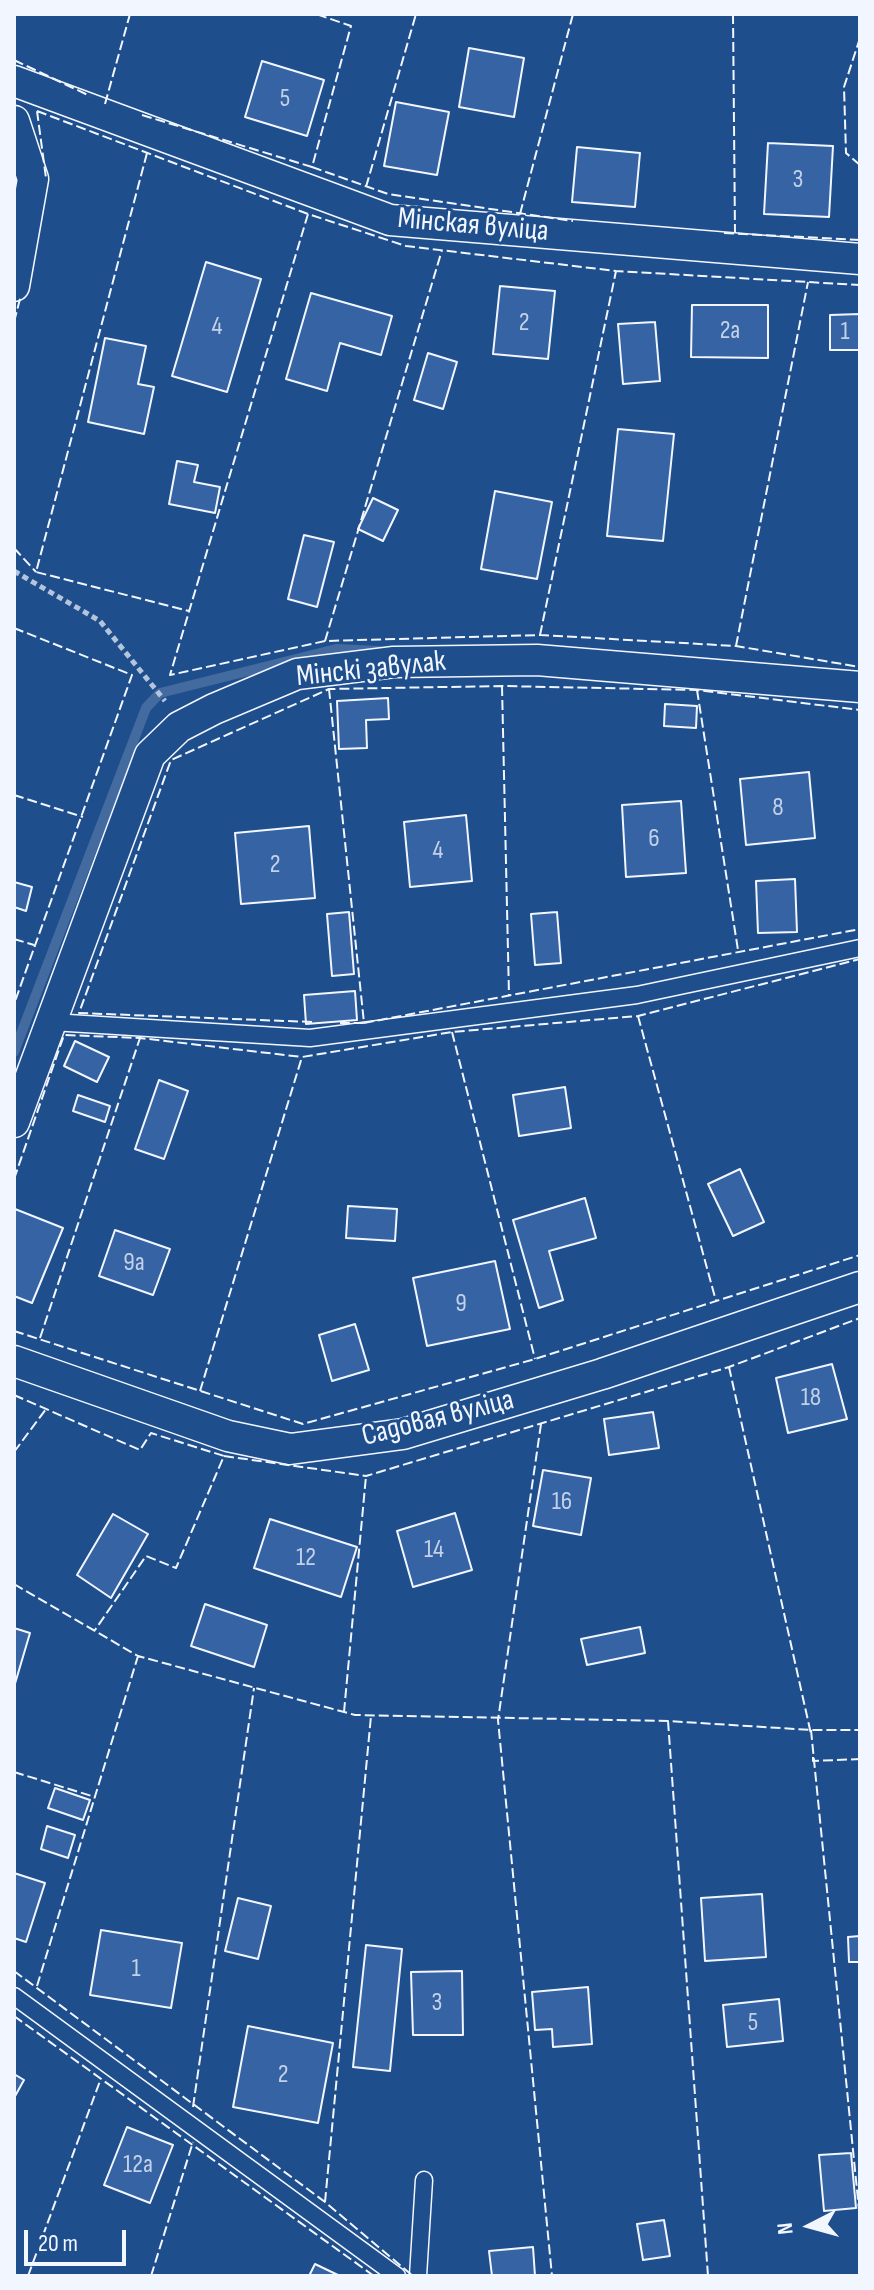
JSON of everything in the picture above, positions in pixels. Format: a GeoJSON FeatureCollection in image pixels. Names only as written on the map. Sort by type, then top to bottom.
{"type":"FeatureCollection","features":[{"type":"Feature","properties":{"kind":"street","name":"Мінская вуліца"},"geometry":{"type":"LineString","coordinates":[[14,81],[390,220],[860,259]]}},
{"type":"Feature","properties":{"kind":"street"},"geometry":{"type":"LineString","coordinates":[[14,121],[33,179],[14,286]]}},
{"type":"Feature","properties":{"kind":"street","name":"Мінскі завулак"},"geometry":{"type":"LineString","coordinates":[[14,1122],[150,755],[179,727],[297,674],[394,662],[537,660],[860,687]]}},
{"type":"Feature","properties":{"kind":"street","name":"Садовая вуліца"},"geometry":{"type":"LineString","coordinates":[[14,1361],[228,1436],[290,1449],[403,1434],[602,1374],[860,1287]]}},
{"type":"Feature","properties":{"kind":"lane"},"geometry":{"type":"LineString","coordinates":[[52,1022],[310,1038],[637,995],[860,948]]}},
{"type":"Feature","properties":{"kind":"lane"},"geometry":{"type":"LineString","coordinates":[[14,1996],[397,2276]]}},
{"type":"Feature","properties":{"kind":"lane"},"geometry":{"type":"LineString","coordinates":[[418,2276],[424,2180]]}},
{"type":"Feature","properties":{"kind":"path"},"geometry":{"type":"LineString","coordinates":[[14,571],[100,621],[160,693],[179,727]]}},
{"type":"Feature","properties":{"kind":"building"},"geometry":{"type":"Polygon","coordinates":[[[469,48],[524,58],[514,117],[459,107],[469,48]]]}},
{"type":"Feature","properties":{"kind":"building"},"geometry":{"type":"Polygon","coordinates":[[[262,61],[324,80],[307,136],[245,117],[262,61]]]}},
{"type":"Feature","properties":{"kind":"building"},"geometry":{"type":"Polygon","coordinates":[[[396,102],[449,112],[437,175],[384,166],[396,102]]]}},
{"type":"Feature","properties":{"kind":"building"},"geometry":{"type":"Polygon","coordinates":[[[768,143],[833,146],[829,217],[764,214],[768,143]]]}},
{"type":"Feature","properties":{"kind":"building"},"geometry":{"type":"Polygon","coordinates":[[[577,147],[640,153],[635,207],[572,202],[577,147]]]}},
{"type":"Feature","properties":{"kind":"building"},"geometry":{"type":"Polygon","coordinates":[[[206,262],[261,279],[227,392],[172,376],[206,262]]]}},
{"type":"Feature","properties":{"kind":"building"},"geometry":{"type":"Polygon","coordinates":[[[500,286],[555,291],[548,359],[493,354],[500,286]]]}},
{"type":"Feature","properties":{"kind":"building"},"geometry":{"type":"Polygon","coordinates":[[[311,293],[392,316],[381,355],[340,343],[327,391],[286,379],[311,293]]]}},
{"type":"Feature","properties":{"kind":"building"},"geometry":{"type":"Polygon","coordinates":[[[692,305],[768,305],[768,358],[691,357],[692,305]]]}},
{"type":"Feature","properties":{"kind":"building"},"geometry":{"type":"Polygon","coordinates":[[[860,314],[860,350],[830,350],[830,315],[860,314]]]}},
{"type":"Feature","properties":{"kind":"building"},"geometry":{"type":"Polygon","coordinates":[[[655,322],[660,381],[623,384],[618,324],[655,322]]]}},
{"type":"Feature","properties":{"kind":"building"},"geometry":{"type":"Polygon","coordinates":[[[105,338],[146,346],[138,384],[154,387],[144,434],[88,422],[105,338]]]}},
{"type":"Feature","properties":{"kind":"building"},"geometry":{"type":"Polygon","coordinates":[[[428,353],[457,362],[443,409],[414,400],[428,353]]]}},
{"type":"Feature","properties":{"kind":"building"},"geometry":{"type":"Polygon","coordinates":[[[618,429],[674,434],[663,541],[607,536],[618,429]]]}},
{"type":"Feature","properties":{"kind":"building"},"geometry":{"type":"Polygon","coordinates":[[[177,461],[198,465],[194,482],[220,487],[215,513],[169,504],[177,461]]]}},
{"type":"Feature","properties":{"kind":"building"},"geometry":{"type":"Polygon","coordinates":[[[495,491],[552,502],[537,579],[481,569],[495,491]]]}},
{"type":"Feature","properties":{"kind":"building"},"geometry":{"type":"Polygon","coordinates":[[[373,498],[398,510],[383,541],[358,529],[373,498]]]}},
{"type":"Feature","properties":{"kind":"building"},"geometry":{"type":"Polygon","coordinates":[[[304,535],[334,542],[317,607],[288,599],[304,535]]]}},
{"type":"Feature","properties":{"kind":"building"},"geometry":{"type":"Polygon","coordinates":[[[388,698],[389,719],[366,720],[367,748],[339,749],[337,701],[388,698]]]}},
{"type":"Feature","properties":{"kind":"building"},"geometry":{"type":"Polygon","coordinates":[[[665,704],[697,706],[696,728],[664,726],[665,704]]]}},
{"type":"Feature","properties":{"kind":"building"},"geometry":{"type":"Polygon","coordinates":[[[809,772],[815,838],[746,845],[740,779],[809,772]]]}},
{"type":"Feature","properties":{"kind":"building"},"geometry":{"type":"Polygon","coordinates":[[[681,801],[686,873],[626,877],[622,805],[681,801]]]}},
{"type":"Feature","properties":{"kind":"building"},"geometry":{"type":"Polygon","coordinates":[[[466,815],[472,881],[410,887],[404,822],[466,815]]]}},
{"type":"Feature","properties":{"kind":"building"},"geometry":{"type":"Polygon","coordinates":[[[309,826],[315,898],[241,904],[235,833],[309,826]]]}},
{"type":"Feature","properties":{"kind":"building"},"geometry":{"type":"Polygon","coordinates":[[[795,879],[797,932],[758,933],[756,881],[795,879]]]}},
{"type":"Feature","properties":{"kind":"building"},"geometry":{"type":"Polygon","coordinates":[[[14,882],[32,887],[26,911],[14,907],[14,882]]]}},
{"type":"Feature","properties":{"kind":"building"},"geometry":{"type":"Polygon","coordinates":[[[349,912],[354,974],[332,976],[327,914],[349,912]]]}},
{"type":"Feature","properties":{"kind":"building"},"geometry":{"type":"Polygon","coordinates":[[[557,912],[561,963],[535,965],[531,914],[557,912]]]}},
{"type":"Feature","properties":{"kind":"building"},"geometry":{"type":"Polygon","coordinates":[[[355,991],[357,1020],[306,1024],[304,995],[355,991]]]}},
{"type":"Feature","properties":{"kind":"building"},"geometry":{"type":"Polygon","coordinates":[[[75,1041],[109,1057],[97,1082],[64,1066],[75,1041]]]}},
{"type":"Feature","properties":{"kind":"building"},"geometry":{"type":"Polygon","coordinates":[[[159,1080],[188,1091],[164,1159],[135,1149],[159,1080]]]}},
{"type":"Feature","properties":{"kind":"building"},"geometry":{"type":"Polygon","coordinates":[[[565,1087],[571,1128],[519,1136],[513,1095],[565,1087]]]}},
{"type":"Feature","properties":{"kind":"building"},"geometry":{"type":"Polygon","coordinates":[[[78,1095],[110,1106],[105,1122],[73,1111],[78,1095]]]}},
{"type":"Feature","properties":{"kind":"building"},"geometry":{"type":"Polygon","coordinates":[[[740,1169],[764,1222],[733,1236],[708,1184],[740,1169]]]}},
{"type":"Feature","properties":{"kind":"building"},"geometry":{"type":"Polygon","coordinates":[[[585,1198],[596,1238],[549,1251],[563,1300],[539,1308],[513,1220],[585,1198]]]}},
{"type":"Feature","properties":{"kind":"building"},"geometry":{"type":"Polygon","coordinates":[[[348,1206],[397,1209],[395,1241],[346,1238],[348,1206]]]}},
{"type":"Feature","properties":{"kind":"building"},"geometry":{"type":"Polygon","coordinates":[[[15,1209],[63,1228],[32,1303],[14,1296],[15,1209]]]}},
{"type":"Feature","properties":{"kind":"building"},"geometry":{"type":"Polygon","coordinates":[[[115,1230],[170,1249],[153,1295],[99,1276],[115,1230]]]}},
{"type":"Feature","properties":{"kind":"building"},"geometry":{"type":"Polygon","coordinates":[[[495,1261],[510,1329],[427,1346],[413,1278],[495,1261]]]}},
{"type":"Feature","properties":{"kind":"building"},"geometry":{"type":"Polygon","coordinates":[[[355,1324],[369,1370],[332,1381],[319,1335],[355,1324]]]}},
{"type":"Feature","properties":{"kind":"building"},"geometry":{"type":"Polygon","coordinates":[[[832,1364],[847,1419],[788,1433],[776,1378],[832,1364]]]}},
{"type":"Feature","properties":{"kind":"building"},"geometry":{"type":"Polygon","coordinates":[[[653,1412],[659,1448],[609,1455],[604,1419],[653,1412]]]}},
{"type":"Feature","properties":{"kind":"building"},"geometry":{"type":"Polygon","coordinates":[[[543,1470],[591,1478],[581,1535],[533,1526],[543,1470]]]}},
{"type":"Feature","properties":{"kind":"building"},"geometry":{"type":"Polygon","coordinates":[[[455,1513],[472,1570],[413,1587],[397,1531],[455,1513]]]}},
{"type":"Feature","properties":{"kind":"building"},"geometry":{"type":"Polygon","coordinates":[[[113,1514],[148,1534],[111,1598],[77,1575],[113,1514]]]}},
{"type":"Feature","properties":{"kind":"building"},"geometry":{"type":"Polygon","coordinates":[[[270,1519],[357,1547],[341,1597],[254,1568],[270,1519]]]}},
{"type":"Feature","properties":{"kind":"building"},"geometry":{"type":"Polygon","coordinates":[[[205,1604],[267,1625],[254,1667],[191,1646],[205,1604]]]}},
{"type":"Feature","properties":{"kind":"building"},"geometry":{"type":"Polygon","coordinates":[[[640,1627],[645,1653],[587,1665],[581,1639],[640,1627]]]}},
{"type":"Feature","properties":{"kind":"building"},"geometry":{"type":"Polygon","coordinates":[[[14,1628],[30,1633],[14,1687],[14,1628]]]}},
{"type":"Feature","properties":{"kind":"building"},"geometry":{"type":"Polygon","coordinates":[[[55,1788],[90,1800],[83,1820],[48,1808],[55,1788]]]}},
{"type":"Feature","properties":{"kind":"building"},"geometry":{"type":"Polygon","coordinates":[[[47,1826],[75,1835],[68,1858],[41,1849],[47,1826]]]}},
{"type":"Feature","properties":{"kind":"building"},"geometry":{"type":"Polygon","coordinates":[[[14,1873],[45,1883],[26,1942],[14,1938],[14,1873]]]}},
{"type":"Feature","properties":{"kind":"building"},"geometry":{"type":"Polygon","coordinates":[[[762,1894],[766,1957],[705,1961],[701,1898],[762,1894]]]}},
{"type":"Feature","properties":{"kind":"building"},"geometry":{"type":"Polygon","coordinates":[[[238,1898],[271,1906],[258,1959],[225,1951],[238,1898]]]}},
{"type":"Feature","properties":{"kind":"building"},"geometry":{"type":"Polygon","coordinates":[[[101,1930],[182,1943],[171,2008],[90,1995],[101,1930]]]}},
{"type":"Feature","properties":{"kind":"building"},"geometry":{"type":"Polygon","coordinates":[[[860,1936],[860,1962],[849,1962],[848,1937],[860,1936]]]}},
{"type":"Feature","properties":{"kind":"building"},"geometry":{"type":"Polygon","coordinates":[[[366,1945],[402,1949],[390,2071],[353,2067],[366,1945]]]}},
{"type":"Feature","properties":{"kind":"building"},"geometry":{"type":"Polygon","coordinates":[[[462,1971],[463,2035],[413,2035],[411,1972],[462,1971]]]}},
{"type":"Feature","properties":{"kind":"building"},"geometry":{"type":"Polygon","coordinates":[[[588,1987],[592,2044],[553,2047],[552,2029],[535,2030],[532,1992],[588,1987]]]}},
{"type":"Feature","properties":{"kind":"building"},"geometry":{"type":"Polygon","coordinates":[[[779,1999],[783,2041],[727,2047],[723,2005],[779,1999]]]}},
{"type":"Feature","properties":{"kind":"building"},"geometry":{"type":"Polygon","coordinates":[[[248,2026],[333,2043],[318,2123],[233,2107],[248,2026]]]}},
{"type":"Feature","properties":{"kind":"building"},"geometry":{"type":"Polygon","coordinates":[[[14,2074],[24,2080],[14,2098],[14,2074]]]}},
{"type":"Feature","properties":{"kind":"building"},"geometry":{"type":"Polygon","coordinates":[[[127,2127],[173,2145],[150,2203],[104,2185],[127,2127]]]}},
{"type":"Feature","properties":{"kind":"building"},"geometry":{"type":"Polygon","coordinates":[[[851,2153],[856,2208],[824,2211],[819,2155],[851,2153]]]}},
{"type":"Feature","properties":{"kind":"building"},"geometry":{"type":"Polygon","coordinates":[[[664,2220],[670,2256],[643,2260],[637,2224],[664,2220]]]}},
{"type":"Feature","properties":{"kind":"building"},"geometry":{"type":"Polygon","coordinates":[[[533,2247],[535,2276],[492,2276],[489,2251],[533,2247]]]}},
{"type":"Feature","properties":{"kind":"building"},"geometry":{"type":"Polygon","coordinates":[[[315,2264],[340,2276],[309,2276],[315,2264]]]}},
{"type":"Feature","properties":{"kind":"waterway"},"geometry":{"type":"LineString","coordinates":[[14,1052],[146,708],[160,693],[336,649],[379,651]]}},
{"type":"Feature","properties":{"kind":"fence"},"geometry":{"type":"LineString","coordinates":[[105,104],[130,14]]}},
{"type":"Feature","properties":{"kind":"fence"},"geometry":{"type":"LineString","coordinates":[[142,115],[312,167],[351,26],[316,14]]}},
{"type":"Feature","properties":{"kind":"fence"},"geometry":{"type":"LineString","coordinates":[[366,187],[416,14]]}},
{"type":"Feature","properties":{"kind":"fence"},"geometry":{"type":"LineString","coordinates":[[520,214],[573,14]]}},
{"type":"Feature","properties":{"kind":"fence"},"geometry":{"type":"LineString","coordinates":[[733,14],[735,233]]}},
{"type":"Feature","properties":{"kind":"fence"},"geometry":{"type":"LineString","coordinates":[[860,38],[844,87],[846,153],[860,165]]}},
{"type":"Feature","properties":{"kind":"fence"},"geometry":{"type":"LineString","coordinates":[[14,60],[90,96]]}},
{"type":"Feature","properties":{"kind":"fence"},"geometry":{"type":"LineString","coordinates":[[37,111],[308,214],[406,246],[616,271],[860,285]]}},
{"type":"Feature","properties":{"kind":"fence"},"geometry":{"type":"LineString","coordinates":[[37,111],[46,178]]}},
{"type":"Feature","properties":{"kind":"fence"},"geometry":{"type":"LineString","coordinates":[[147,153],[36,572],[189,611]]}},
{"type":"Feature","properties":{"kind":"fence"},"geometry":{"type":"LineString","coordinates":[[312,167],[388,194],[573,221]]}},
{"type":"Feature","properties":{"kind":"fence"},"geometry":{"type":"LineString","coordinates":[[308,214],[170,675],[325,641],[540,635],[736,646],[860,667]]}},
{"type":"Feature","properties":{"kind":"fence"},"geometry":{"type":"LineString","coordinates":[[724,233],[860,240]]}},
{"type":"Feature","properties":{"kind":"fence"},"geometry":{"type":"LineString","coordinates":[[325,641],[442,250]]}},
{"type":"Feature","properties":{"kind":"fence"},"geometry":{"type":"LineString","coordinates":[[540,635],[616,271]]}},
{"type":"Feature","properties":{"kind":"fence"},"geometry":{"type":"LineString","coordinates":[[736,646],[808,282]]}},
{"type":"Feature","properties":{"kind":"fence"},"geometry":{"type":"LineString","coordinates":[[14,322],[21,295]]}},
{"type":"Feature","properties":{"kind":"fence"},"geometry":{"type":"LineString","coordinates":[[14,548],[36,572]]}},
{"type":"Feature","properties":{"kind":"fence"},"geometry":{"type":"LineString","coordinates":[[14,628],[132,675],[14,1004]]}},
{"type":"Feature","properties":{"kind":"fence"},"geometry":{"type":"LineString","coordinates":[[502,686],[509,996]]}},
{"type":"Feature","properties":{"kind":"fence"},"geometry":{"type":"LineString","coordinates":[[312,1022],[79,1013],[171,760],[329,689],[502,686],[697,690],[860,710]]}},
{"type":"Feature","properties":{"kind":"fence"},"geometry":{"type":"LineString","coordinates":[[329,689],[364,1023],[340,1023]]}},
{"type":"Feature","properties":{"kind":"fence"},"geometry":{"type":"LineString","coordinates":[[697,690],[738,950]]}},
{"type":"Feature","properties":{"kind":"fence"},"geometry":{"type":"LineString","coordinates":[[14,795],[83,817]]}},
{"type":"Feature","properties":{"kind":"fence"},"geometry":{"type":"LineString","coordinates":[[364,1023],[860,929]]}},
{"type":"Feature","properties":{"kind":"fence"},"geometry":{"type":"LineString","coordinates":[[14,939],[34,945]]}},
{"type":"Feature","properties":{"kind":"fence"},"geometry":{"type":"LineString","coordinates":[[200,1391],[302,1057],[452,1032],[638,1016],[860,959]]}},
{"type":"Feature","properties":{"kind":"fence"},"geometry":{"type":"LineString","coordinates":[[638,1016],[716,1301]]}},
{"type":"Feature","properties":{"kind":"fence"},"geometry":{"type":"LineString","coordinates":[[452,1032],[535,1359]]}},
{"type":"Feature","properties":{"kind":"fence"},"geometry":{"type":"LineString","coordinates":[[14,1179],[64,1035],[140,1038],[302,1057]]}},
{"type":"Feature","properties":{"kind":"fence"},"geometry":{"type":"LineString","coordinates":[[40,1338],[140,1038]]}},
{"type":"Feature","properties":{"kind":"fence"},"geometry":{"type":"LineString","coordinates":[[14,1331],[303,1424],[535,1359],[860,1255]]}},
{"type":"Feature","properties":{"kind":"fence"},"geometry":{"type":"LineString","coordinates":[[224,1456],[366,1476],[729,1367],[860,1318]]}},
{"type":"Feature","properties":{"kind":"fence"},"geometry":{"type":"LineString","coordinates":[[729,1367],[811,1734]]}},
{"type":"Feature","properties":{"kind":"fence"},"geometry":{"type":"LineString","coordinates":[[14,1395],[140,1450],[151,1433],[224,1456],[176,1568],[146,1556],[95,1630]]}},
{"type":"Feature","properties":{"kind":"fence"},"geometry":{"type":"LineString","coordinates":[[14,1452],[46,1409]]}},
{"type":"Feature","properties":{"kind":"fence"},"geometry":{"type":"LineString","coordinates":[[541,1424],[498,1720],[552,2276]]}},
{"type":"Feature","properties":{"kind":"fence"},"geometry":{"type":"LineString","coordinates":[[344,1712],[366,1476]]}},
{"type":"Feature","properties":{"kind":"fence"},"geometry":{"type":"LineString","coordinates":[[14,1584],[138,1656],[355,1715],[668,1721],[860,1730]]}},
{"type":"Feature","properties":{"kind":"fence"},"geometry":{"type":"LineString","coordinates":[[37,1986],[138,1656]]}},
{"type":"Feature","properties":{"kind":"fence"},"geometry":{"type":"LineString","coordinates":[[193,2107],[254,1688]]}},
{"type":"Feature","properties":{"kind":"fence"},"geometry":{"type":"LineString","coordinates":[[325,2202],[371,1716]]}},
{"type":"Feature","properties":{"kind":"fence"},"geometry":{"type":"LineString","coordinates":[[668,1721],[708,2276]]}},
{"type":"Feature","properties":{"kind":"fence"},"geometry":{"type":"LineString","coordinates":[[811,1730],[860,2220]]}},
{"type":"Feature","properties":{"kind":"fence"},"geometry":{"type":"LineString","coordinates":[[813,1757],[813,1761],[860,1759]]}},
{"type":"Feature","properties":{"kind":"fence"},"geometry":{"type":"LineString","coordinates":[[14,1772],[95,1797]]}},
{"type":"Feature","properties":{"kind":"fence"},"geometry":{"type":"LineString","coordinates":[[14,1971],[325,2202],[413,2276]]}},
{"type":"Feature","properties":{"kind":"fence"},"geometry":{"type":"LineString","coordinates":[[14,2016],[374,2276]]}},
{"type":"Feature","properties":{"kind":"fence"},"geometry":{"type":"LineString","coordinates":[[28,2276],[100,2081]]}},
{"type":"Feature","properties":{"kind":"fence"},"geometry":{"type":"LineString","coordinates":[[151,2276],[193,2142]]}}]}
